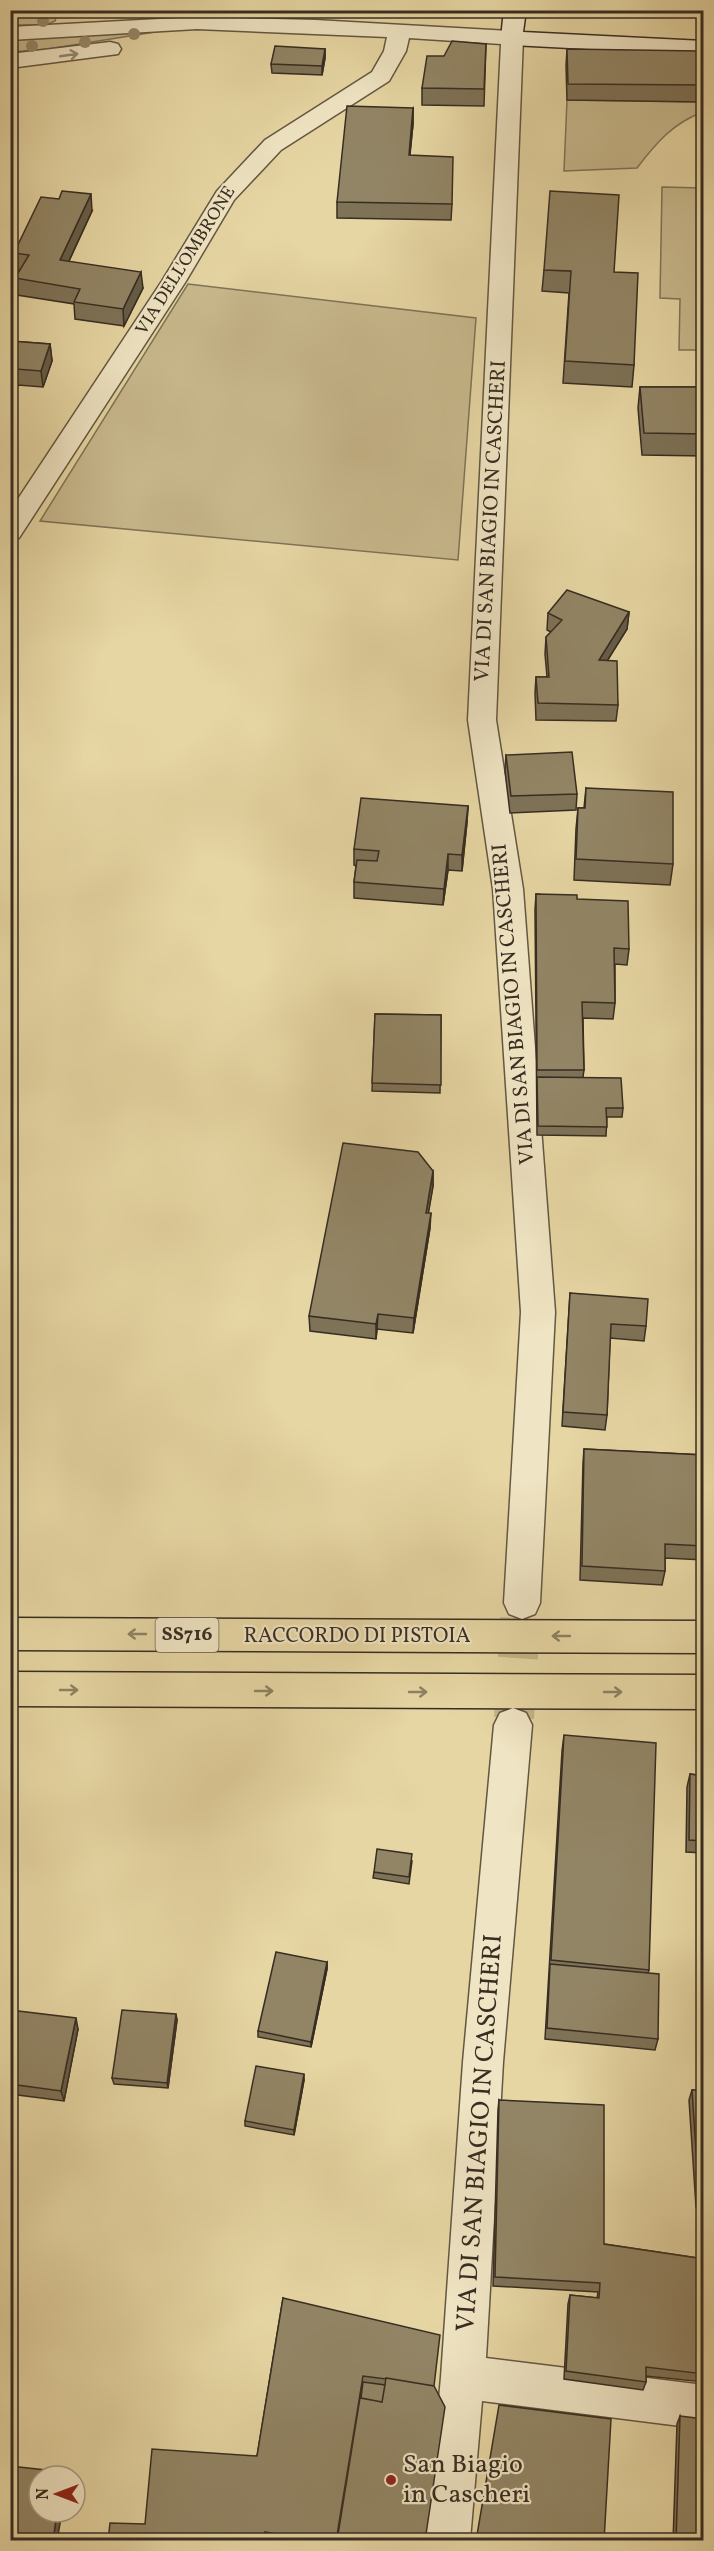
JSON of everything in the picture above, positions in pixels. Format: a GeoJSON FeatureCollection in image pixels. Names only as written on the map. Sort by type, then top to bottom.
{"type":"FeatureCollection","features":[{"type":"Feature","properties":{"kind":"highway","name":"RACCORDO DI PISTOIA"},"geometry":{"type":"LineString","coordinates":[[10,1634],[704,1637]]}},
{"type":"Feature","properties":{"kind":"highway"},"geometry":{"type":"LineString","coordinates":[[10,1689],[704,1692]]}},
{"type":"Feature","properties":{"kind":"street"},"geometry":{"type":"LineString","coordinates":[[10,34],[183,23],[315,26],[399,32],[513,24],[704,48]]}},
{"type":"Feature","properties":{"kind":"street","name":"VIA DI SAN BIAGIO IN CASCHERI"},"geometry":{"type":"LineString","coordinates":[[513,24],[482,720],[484,746],[508,889],[538,1312],[522,1603]]}},
{"type":"Feature","properties":{"kind":"street"},"geometry":{"type":"LineString","coordinates":[[10,61],[315,26]]}},
{"type":"Feature","properties":{"kind":"street","name":"VIA DELL'OMBRONE"},"geometry":{"type":"LineString","coordinates":[[10,532],[174,281],[225,196],[273,145],[381,76],[395,51],[399,32]]}},
{"type":"Feature","properties":{"kind":"street","name":"VIA DI SAN BIAGIO IN CASCHERI"},"geometry":{"type":"LineString","coordinates":[[448,2541],[462,2377],[483,2061],[513,1725]]}},
{"type":"Feature","properties":{"kind":"street"},"geometry":{"type":"LineString","coordinates":[[462,2377],[704,2407]]}},
{"type":"Feature","properties":{"kind":"shaded area"},"geometry":{"type":"Polygon","coordinates":[[[11,12],[58,12],[55,21],[46,25],[11,25],[11,12]]]}},
{"type":"Feature","properties":{"kind":"shaded area"},"geometry":{"type":"Polygon","coordinates":[[[161,31],[48,49],[11,52],[10,37],[161,31]]]}},
{"type":"Feature","properties":{"kind":"shaded area"},"geometry":{"type":"Polygon","coordinates":[[[698,67],[703,67],[703,112],[674,128],[651,150],[637,168],[564,171],[567,100],[702,102],[698,67]]]}},
{"type":"Feature","properties":{"kind":"shaded area"},"geometry":{"type":"Polygon","coordinates":[[[662,187],[703,188],[703,350],[679,350],[680,299],[660,298],[662,187]]]}},
{"type":"Feature","properties":{"kind":"shaded area"},"geometry":{"type":"Polygon","coordinates":[[[188,284],[476,318],[458,560],[40,521],[188,284]]]}},
{"type":"Feature","properties":{"kind":"building"},"geometry":{"type":"Polygon","coordinates":[[[452,41],[486,44],[484,89],[422,88],[427,56],[444,56],[452,41]]]}},
{"type":"Feature","properties":{"kind":"building"},"geometry":{"type":"Polygon","coordinates":[[[275,46],[325,49],[322,66],[271,64],[275,46]]]}},
{"type":"Feature","properties":{"kind":"building"},"geometry":{"type":"Polygon","coordinates":[[[567,49],[700,51],[704,85],[568,84],[567,49]]]}},
{"type":"Feature","properties":{"kind":"building"},"geometry":{"type":"Polygon","coordinates":[[[347,106],[413,108],[409,155],[453,157],[452,204],[337,202],[347,106]]]}},
{"type":"Feature","properties":{"kind":"building"},"geometry":{"type":"Polygon","coordinates":[[[62,191],[91,194],[60,260],[141,272],[123,309],[74,302],[80,289],[15,278],[29,255],[14,253],[41,197],[59,199],[62,191]]]}},
{"type":"Feature","properties":{"kind":"building"},"geometry":{"type":"Polygon","coordinates":[[[550,191],[619,195],[614,272],[638,273],[634,365],[565,361],[571,271],[544,270],[550,191]]]}},
{"type":"Feature","properties":{"kind":"building"},"geometry":{"type":"Polygon","coordinates":[[[10,341],[50,344],[41,371],[16,369],[10,385],[10,341]]]}},
{"type":"Feature","properties":{"kind":"building"},"geometry":{"type":"Polygon","coordinates":[[[640,387],[704,387],[704,434],[644,433],[640,387]]]}},
{"type":"Feature","properties":{"kind":"building"},"geometry":{"type":"Polygon","coordinates":[[[567,590],[629,612],[599,660],[617,661],[618,705],[538,703],[536,677],[549,677],[546,637],[562,620],[548,613],[567,590]]]}},
{"type":"Feature","properties":{"kind":"building"},"geometry":{"type":"Polygon","coordinates":[[[572,752],[577,794],[511,796],[506,755],[572,752]]]}},
{"type":"Feature","properties":{"kind":"building"},"geometry":{"type":"Polygon","coordinates":[[[586,788],[673,792],[673,864],[576,859],[578,808],[585,808],[586,788]]]}},
{"type":"Feature","properties":{"kind":"building"},"geometry":{"type":"Polygon","coordinates":[[[361,798],[468,806],[462,855],[448,854],[444,889],[354,882],[357,860],[377,861],[379,851],[354,849],[361,798]]]}},
{"type":"Feature","properties":{"kind":"building"},"geometry":{"type":"Polygon","coordinates":[[[536,894],[577,895],[577,899],[628,901],[629,949],[614,948],[615,1003],[582,1002],[584,1070],[537,1070],[536,894]]]}},
{"type":"Feature","properties":{"kind":"building"},"geometry":{"type":"Polygon","coordinates":[[[375,1014],[441,1015],[441,1085],[372,1083],[375,1014]]]}},
{"type":"Feature","properties":{"kind":"building"},"geometry":{"type":"Polygon","coordinates":[[[537,1077],[621,1078],[623,1108],[606,1108],[607,1127],[538,1126],[537,1077]]]}},
{"type":"Feature","properties":{"kind":"building"},"geometry":{"type":"Polygon","coordinates":[[[343,1143],[418,1152],[433,1171],[426,1213],[431,1213],[414,1318],[378,1314],[376,1324],[309,1316],[343,1143]]]}},
{"type":"Feature","properties":{"kind":"building"},"geometry":{"type":"Polygon","coordinates":[[[570,1293],[648,1299],[646,1326],[611,1324],[607,1415],[563,1412],[570,1293]]]}},
{"type":"Feature","properties":{"kind":"building"},"geometry":{"type":"Polygon","coordinates":[[[584,1449],[704,1455],[704,1546],[665,1544],[665,1571],[582,1566],[584,1449]]]}},
{"type":"Feature","properties":{"kind":"building"},"geometry":{"type":"Polygon","coordinates":[[[564,1735],[656,1743],[649,1970],[551,1960],[564,1735]]]}},
{"type":"Feature","properties":{"kind":"building"},"geometry":{"type":"Polygon","coordinates":[[[690,1774],[704,1776],[704,1841],[689,1840],[690,1774]]]}},
{"type":"Feature","properties":{"kind":"building"},"geometry":{"type":"Polygon","coordinates":[[[377,1849],[412,1854],[409,1877],[374,1872],[377,1849]]]}},
{"type":"Feature","properties":{"kind":"building"},"geometry":{"type":"Polygon","coordinates":[[[276,1952],[327,1962],[311,2042],[258,2031],[276,1952]]]}},
{"type":"Feature","properties":{"kind":"building"},"geometry":{"type":"Polygon","coordinates":[[[550,1964],[659,1974],[658,2039],[547,2028],[550,1964]]]}},
{"type":"Feature","properties":{"kind":"building"},"geometry":{"type":"Polygon","coordinates":[[[10,2010],[76,2018],[61,2091],[10,2084],[10,2010]]]}},
{"type":"Feature","properties":{"kind":"building"},"geometry":{"type":"Polygon","coordinates":[[[122,2010],[176,2014],[167,2083],[112,2078],[122,2010]]]}},
{"type":"Feature","properties":{"kind":"building"},"geometry":{"type":"Polygon","coordinates":[[[256,2066],[304,2074],[294,2130],[245,2121],[256,2066]]]}},
{"type":"Feature","properties":{"kind":"building"},"geometry":{"type":"Polygon","coordinates":[[[692,2090],[704,2090],[704,2197],[699,2197],[692,2090]]]}},
{"type":"Feature","properties":{"kind":"building"},"geometry":{"type":"Polygon","coordinates":[[[499,2100],[604,2105],[604,2244],[704,2259],[704,2374],[646,2367],[646,2382],[566,2371],[570,2295],[599,2298],[600,2283],[495,2277],[499,2100]]]}},
{"type":"Feature","properties":{"kind":"building"},"geometry":{"type":"Polygon","coordinates":[[[283,2298],[440,2335],[434,2386],[363,2376],[336,2541],[312,2541],[265,2532],[264,2541],[108,2541],[110,2523],[145,2524],[152,2449],[257,2456],[283,2298]]]}},
{"type":"Feature","properties":{"kind":"building","name":"San Biagio in Cascheri"},"geometry":{"type":"Polygon","coordinates":[[[386,2378],[434,2386],[445,2407],[425,2541],[337,2541],[360,2398],[382,2402],[386,2378]]]}},
{"type":"Feature","properties":{"kind":"building"},"geometry":{"type":"Polygon","coordinates":[[[363,2382],[385,2385],[382,2402],[361,2398],[363,2382]]]}},
{"type":"Feature","properties":{"kind":"building"},"geometry":{"type":"Polygon","coordinates":[[[499,2405],[611,2419],[604,2541],[476,2541],[499,2405]]]}},
{"type":"Feature","properties":{"kind":"building"},"geometry":{"type":"Polygon","coordinates":[[[680,2416],[704,2419],[704,2541],[676,2541],[680,2416]]]}},
{"type":"Feature","properties":{"kind":"building"},"geometry":{"type":"Polygon","coordinates":[[[10,2466],[27,2468],[27,2524],[55,2524],[53,2541],[10,2541],[10,2466]]]}},
{"type":"Feature","properties":{"kind":"tunnel"},"geometry":{"type":"LineString","coordinates":[[514,1718],[521,1608]]}},
{"type":"Feature","properties":{"kind":"place","name":"San Biagio in Cascheri"},"geometry":{"type":"Point","coordinates":[391,2480]}}]}
